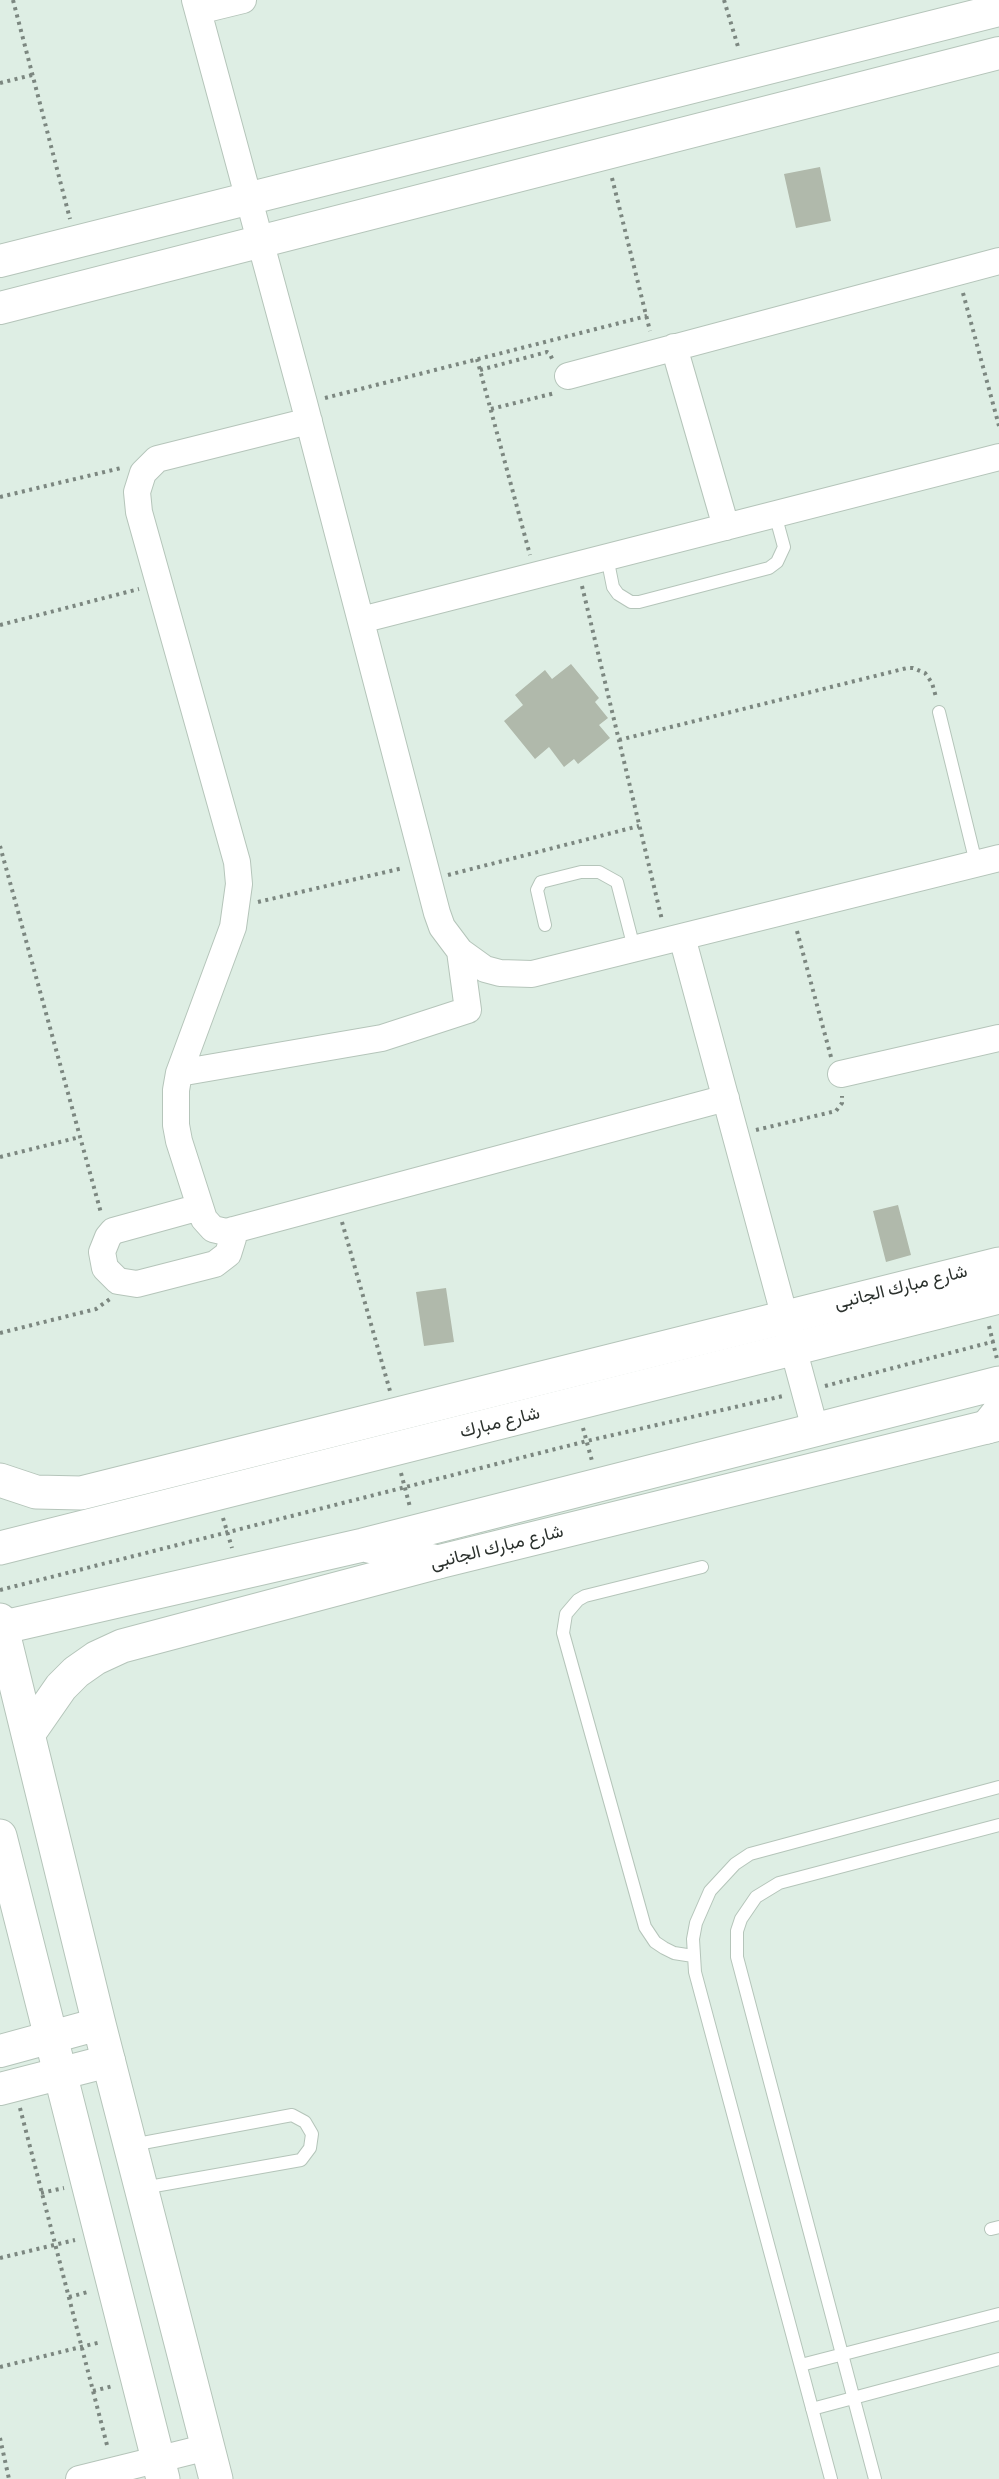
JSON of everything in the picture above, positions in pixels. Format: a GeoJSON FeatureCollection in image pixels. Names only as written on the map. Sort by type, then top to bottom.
{"type":"FeatureCollection","features":[{"type":"Feature","properties":{"kind":"main road","name":"شارع مبارك الجانبى"},"geometry":{"type":"LineString","coordinates":[[0,1480],[36,1492],[81,1493],[999,1263]]}},
{"type":"Feature","properties":{"kind":"main road","name":"شارع مبارك"},"geometry":{"type":"LineString","coordinates":[[0,1548],[991,1299]]}},
{"type":"Feature","properties":{"kind":"main road"},"geometry":{"type":"LineString","coordinates":[[216,2479],[99,2025],[1,1625],[363,1545],[999,1383]]}},
{"type":"Feature","properties":{"kind":"main road","name":"شارع مبارك الجانبى"},"geometry":{"type":"LineString","coordinates":[[29,1733],[61,1687],[76,1672],[96,1658],[122,1647],[438,1562],[995,1421]]}},
{"type":"Feature","properties":{"kind":"main road"},"geometry":{"type":"LineString","coordinates":[[363,1545],[438,1562]]}},
{"type":"Feature","properties":{"kind":"main road"},"geometry":{"type":"LineString","coordinates":[[0,1836],[161,2469]]}},
{"type":"Feature","properties":{"kind":"street"},"geometry":{"type":"LineString","coordinates":[[243,0],[197,6],[307,412],[442,927],[459,951],[485,969],[516,975],[532,974],[988,861]]}},
{"type":"Feature","properties":{"kind":"street"},"geometry":{"type":"LineString","coordinates":[[0,309],[986,57],[959,10]]}},
{"type":"Feature","properties":{"kind":"street"},"geometry":{"type":"LineString","coordinates":[[0,261],[747,74],[927,13],[999,10]]}},
{"type":"Feature","properties":{"kind":"street"},"geometry":{"type":"LineString","coordinates":[[927,13],[942,68]]}},
{"type":"Feature","properties":{"kind":"street"},"geometry":{"type":"LineString","coordinates":[[560,377],[999,261]]}},
{"type":"Feature","properties":{"kind":"street"},"geometry":{"type":"LineString","coordinates":[[665,349],[726,527]]}},
{"type":"Feature","properties":{"kind":"street"},"geometry":{"type":"LineString","coordinates":[[307,412],[157,459],[143,473],[137,492],[137,502],[159,584],[237,862],[237,907],[233,927],[179,1073],[176,1090],[176,1125],[179,1141],[204,1219],[219,1231],[233,1230],[726,1098]]}},
{"type":"Feature","properties":{"kind":"street"},"geometry":{"type":"LineString","coordinates":[[361,620],[999,457]]}},
{"type":"Feature","properties":{"kind":"street"},"geometry":{"type":"LineString","coordinates":[[674,939],[726,1098],[815,1429]]}},
{"type":"Feature","properties":{"kind":"street"},"geometry":{"type":"LineString","coordinates":[[179,1073],[382,1038],[468,1010],[459,951]]}},
{"type":"Feature","properties":{"kind":"street"},"geometry":{"type":"LineString","coordinates":[[839,1078],[999,1038]]}},
{"type":"Feature","properties":{"kind":"street"},"geometry":{"type":"LineString","coordinates":[[200,1207],[113,1231],[102,1252],[102,1260],[111,1276],[118,1281],[137,1284],[215,1264],[228,1254],[233,1230]]}},
{"type":"Feature","properties":{"kind":"street"},"geometry":{"type":"LineString","coordinates":[[0,2051],[99,2025]]}},
{"type":"Feature","properties":{"kind":"street"},"geometry":{"type":"LineString","coordinates":[[7,2087],[109,2061]]}},
{"type":"Feature","properties":{"kind":"street"},"geometry":{"type":"LineString","coordinates":[[79,2479],[113,2470],[161,2469],[208,2447]]}},
{"type":"Feature","properties":{"kind":"lane"},"geometry":{"type":"LineString","coordinates":[[607,557],[613,587],[618,594],[631,602],[639,602],[769,568],[777,562],[784,547],[775,514]]}},
{"type":"Feature","properties":{"kind":"lane"},"geometry":{"type":"LineString","coordinates":[[939,712],[988,861]]}},
{"type":"Feature","properties":{"kind":"lane"},"geometry":{"type":"LineString","coordinates":[[545,925],[537,890],[541,882],[581,872],[599,872],[617,882],[634,948]]}},
{"type":"Feature","properties":{"kind":"lane"},"geometry":{"type":"LineString","coordinates":[[693,1956],[674,1953],[664,1948],[655,1942],[645,1927],[563,1633],[566,1614],[578,1600],[585,1596],[702,1567]]}},
{"type":"Feature","properties":{"kind":"lane"},"geometry":{"type":"LineString","coordinates":[[831,2479],[695,1972],[693,1956],[696,1923],[710,1891],[728,1871],[750,1854],[999,1787]]}},
{"type":"Feature","properties":{"kind":"lane"},"geometry":{"type":"LineString","coordinates":[[875,2479],[736,1944],[741,1919],[756,1897],[778,1882],[999,1825]]}},
{"type":"Feature","properties":{"kind":"lane"},"geometry":{"type":"LineString","coordinates":[[130,2145],[292,2115],[305,2122],[312,2134],[310,2148],[301,2160],[141,2189]]}},
{"type":"Feature","properties":{"kind":"lane"},"geometry":{"type":"LineString","coordinates":[[801,2365],[999,2314]]}},
{"type":"Feature","properties":{"kind":"lane"},"geometry":{"type":"LineString","coordinates":[[812,2409],[999,2360]]}},
{"type":"Feature","properties":{"kind":"path"},"geometry":{"type":"LineString","coordinates":[[13,0],[76,243]]}},
{"type":"Feature","properties":{"kind":"path"},"geometry":{"type":"LineString","coordinates":[[724,0],[747,74]]}},
{"type":"Feature","properties":{"kind":"path"},"geometry":{"type":"LineString","coordinates":[[0,83],[32,75]]}},
{"type":"Feature","properties":{"kind":"path"},"geometry":{"type":"LineString","coordinates":[[607,154],[647,316],[665,349]]}},
{"type":"Feature","properties":{"kind":"path"},"geometry":{"type":"LineString","coordinates":[[957,272],[999,426]]}},
{"type":"Feature","properties":{"kind":"path"},"geometry":{"type":"LineString","coordinates":[[307,412],[477,359],[647,316]]}},
{"type":"Feature","properties":{"kind":"path"},"geometry":{"type":"LineString","coordinates":[[480,370],[547,352],[560,377],[555,392],[491,409]]}},
{"type":"Feature","properties":{"kind":"path"},"geometry":{"type":"LineString","coordinates":[[477,359],[535,575]]}},
{"type":"Feature","properties":{"kind":"path"},"geometry":{"type":"LineString","coordinates":[[0,497],[157,459]]}},
{"type":"Feature","properties":{"kind":"path"},"geometry":{"type":"LineString","coordinates":[[577,564],[639,826],[674,939]]}},
{"type":"Feature","properties":{"kind":"path"},"geometry":{"type":"LineString","coordinates":[[0,625],[159,584]]}},
{"type":"Feature","properties":{"kind":"path"},"geometry":{"type":"LineString","coordinates":[[619,741],[907,668],[919,670],[929,677],[939,712]]}},
{"type":"Feature","properties":{"kind":"path"},"geometry":{"type":"LineString","coordinates":[[237,907],[427,871],[639,826]]}},
{"type":"Feature","properties":{"kind":"path"},"geometry":{"type":"LineString","coordinates":[[0,846],[108,1237]]}},
{"type":"Feature","properties":{"kind":"path"},"geometry":{"type":"LineString","coordinates":[[736,1135],[836,1111],[842,1103],[839,1078],[791,910]]}},
{"type":"Feature","properties":{"kind":"path"},"geometry":{"type":"LineString","coordinates":[[0,1157],[80,1137]]}},
{"type":"Feature","properties":{"kind":"path"},"geometry":{"type":"LineString","coordinates":[[336,1202],[397,1414]]}},
{"type":"Feature","properties":{"kind":"path"},"geometry":{"type":"LineString","coordinates":[[0,1334],[96,1310],[113,1295],[118,1281]]}},
{"type":"Feature","properties":{"kind":"path"},"geometry":{"type":"LineString","coordinates":[[991,1299],[993,1341],[999,1368]]}},
{"type":"Feature","properties":{"kind":"path"},"geometry":{"type":"LineString","coordinates":[[0,1590],[587,1441],[805,1391],[999,1340]]}},
{"type":"Feature","properties":{"kind":"path"},"geometry":{"type":"LineString","coordinates":[[577,1404],[598,1485]]}},
{"type":"Feature","properties":{"kind":"path"},"geometry":{"type":"LineString","coordinates":[[395,1449],[416,1531]]}},
{"type":"Feature","properties":{"kind":"path"},"geometry":{"type":"LineString","coordinates":[[216,1494],[240,1573]]}},
{"type":"Feature","properties":{"kind":"path"},"geometry":{"type":"LineString","coordinates":[[7,2087],[54,2245],[113,2470]]}},
{"type":"Feature","properties":{"kind":"path"},"geometry":{"type":"LineString","coordinates":[[0,2258],[101,2234]]}},
{"type":"Feature","properties":{"kind":"path"},"geometry":{"type":"LineString","coordinates":[[0,2367],[127,2336]]}},
{"type":"Feature","properties":{"kind":"path"},"geometry":{"type":"LineString","coordinates":[[0,2438],[9,2479]]}},
{"type":"Feature","properties":{"kind":"building"},"geometry":{"type":"Polygon","coordinates":[[[820,167],[831,221],[796,228],[784,174],[820,167]]]}},
{"type":"Feature","properties":{"kind":"building"},"geometry":{"type":"Polygon","coordinates":[[[571,664],[599,698],[595,702],[608,718],[599,725],[610,738],[578,764],[574,759],[564,767],[549,747],[535,759],[504,721],[523,705],[515,695],[545,670],[552,679],[571,664]]]}},
{"type":"Feature","properties":{"kind":"building"},"geometry":{"type":"Polygon","coordinates":[[[898,1205],[911,1255],[886,1262],[873,1211],[898,1205]]]}},
{"type":"Feature","properties":{"kind":"building"},"geometry":{"type":"Polygon","coordinates":[[[446,1288],[454,1342],[424,1346],[416,1292],[446,1288]]]}}]}
